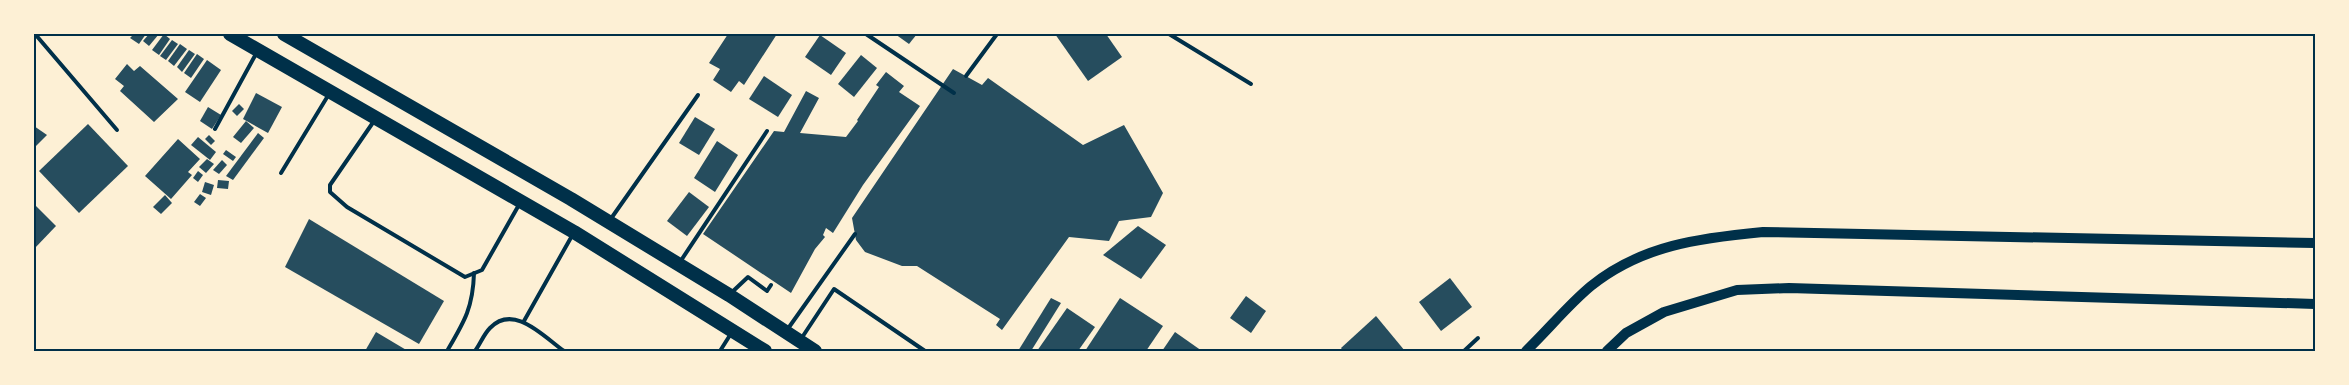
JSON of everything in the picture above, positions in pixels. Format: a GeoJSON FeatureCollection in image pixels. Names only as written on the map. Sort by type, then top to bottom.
{"type":"FeatureCollection","features":[{"type":"Feature","properties":{"kind":"highway"},"geometry":{"type":"LineString","coordinates":[[230,34],[574,232],[765,351]]}},
{"type":"Feature","properties":{"kind":"highway"},"geometry":{"type":"LineString","coordinates":[[284,34],[609,222],[678,266],[729,295],[815,351]]}},
{"type":"Feature","properties":{"kind":"main road"},"geometry":{"type":"LineString","coordinates":[[1526,351],[1591,286],[1630,260],[1674,244],[1717,236],[1764,232],[2315,244]]}},
{"type":"Feature","properties":{"kind":"main road"},"geometry":{"type":"LineString","coordinates":[[1607,351],[1626,333],[1664,312],[1737,290],[1799,288],[2260,304],[2315,304]]}},
{"type":"Feature","properties":{"kind":"lane"},"geometry":{"type":"LineString","coordinates":[[35,34],[117,130]]}},
{"type":"Feature","properties":{"kind":"lane"},"geometry":{"type":"LineString","coordinates":[[866,34],[954,93]]}},
{"type":"Feature","properties":{"kind":"lane"},"geometry":{"type":"LineString","coordinates":[[966,76],[997,34]]}},
{"type":"Feature","properties":{"kind":"lane"},"geometry":{"type":"LineString","coordinates":[[1170,34],[1251,84]]}},
{"type":"Feature","properties":{"kind":"lane"},"geometry":{"type":"LineString","coordinates":[[215,129],[258,50]]}},
{"type":"Feature","properties":{"kind":"lane"},"geometry":{"type":"LineString","coordinates":[[281,173],[330,92]]}},
{"type":"Feature","properties":{"kind":"lane"},"geometry":{"type":"LineString","coordinates":[[609,222],[698,95]]}},
{"type":"Feature","properties":{"kind":"lane"},"geometry":{"type":"LineString","coordinates":[[376,119],[330,185],[330,192],[347,208],[465,277],[482,270],[521,202]]}},
{"type":"Feature","properties":{"kind":"lane"},"geometry":{"type":"LineString","coordinates":[[678,266],[767,130]]}},
{"type":"Feature","properties":{"kind":"lane"},"geometry":{"type":"LineString","coordinates":[[524,321],[574,232]]}},
{"type":"Feature","properties":{"kind":"lane"},"geometry":{"type":"LineString","coordinates":[[786,332],[855,234]]}},
{"type":"Feature","properties":{"kind":"lane"},"geometry":{"type":"LineString","coordinates":[[447,351],[469,314],[474,291],[474,273]]}},
{"type":"Feature","properties":{"kind":"lane"},"geometry":{"type":"LineString","coordinates":[[729,295],[748,277],[767,291],[771,285]]}},
{"type":"Feature","properties":{"kind":"lane"},"geometry":{"type":"LineString","coordinates":[[799,341],[834,289],[925,351]]}},
{"type":"Feature","properties":{"kind":"lane"},"geometry":{"type":"LineString","coordinates":[[475,351],[490,327],[507,318],[524,321],[564,351]]}},
{"type":"Feature","properties":{"kind":"lane"},"geometry":{"type":"LineString","coordinates":[[720,351],[733,330]]}},
{"type":"Feature","properties":{"kind":"lane"},"geometry":{"type":"LineString","coordinates":[[1464,351],[1478,338]]}},
{"type":"Feature","properties":{"kind":"building"},"geometry":{"type":"Polygon","coordinates":[[[134,34],[146,34],[139,44],[130,38],[134,34]]]}},
{"type":"Feature","properties":{"kind":"building"},"geometry":{"type":"Polygon","coordinates":[[[149,34],[159,34],[149,46],[143,41],[149,34]]]}},
{"type":"Feature","properties":{"kind":"building"},"geometry":{"type":"Polygon","coordinates":[[[164,34],[170,39],[159,55],[152,50],[164,34]]]}},
{"type":"Feature","properties":{"kind":"building"},"geometry":{"type":"Polygon","coordinates":[[[728,34],[777,34],[744,85],[739,81],[731,92],[713,80],[720,69],[709,63],[728,34]]]}},
{"type":"Feature","properties":{"kind":"building"},"geometry":{"type":"Polygon","coordinates":[[[895,34],[917,34],[909,44],[895,34]]]}},
{"type":"Feature","properties":{"kind":"building"},"geometry":{"type":"Polygon","coordinates":[[[1055,34],[1106,34],[1122,57],[1088,81],[1055,34]]]}},
{"type":"Feature","properties":{"kind":"building"},"geometry":{"type":"Polygon","coordinates":[[[820,35],[846,53],[831,75],[805,57],[820,35]]]}},
{"type":"Feature","properties":{"kind":"building"},"geometry":{"type":"Polygon","coordinates":[[[172,40],[178,44],[166,60],[160,56],[172,40]]]}},
{"type":"Feature","properties":{"kind":"building"},"geometry":{"type":"Polygon","coordinates":[[[180,44],[187,49],[174,66],[168,61],[180,44]]]}},
{"type":"Feature","properties":{"kind":"building"},"geometry":{"type":"Polygon","coordinates":[[[189,50],[195,54],[182,72],[177,67],[189,50]]]}},
{"type":"Feature","properties":{"kind":"building"},"geometry":{"type":"Polygon","coordinates":[[[197,54],[204,59],[191,78],[184,73],[197,54]]]}},
{"type":"Feature","properties":{"kind":"building"},"geometry":{"type":"Polygon","coordinates":[[[861,55],[877,68],[854,97],[838,84],[861,55]]]}},
{"type":"Feature","properties":{"kind":"building"},"geometry":{"type":"Polygon","coordinates":[[[207,60],[221,70],[200,102],[185,92],[207,60]]]}},
{"type":"Feature","properties":{"kind":"building"},"geometry":{"type":"Polygon","coordinates":[[[127,64],[134,71],[140,66],[178,99],[154,122],[120,91],[124,86],[115,79],[127,64]]]}},
{"type":"Feature","properties":{"kind":"building"},"geometry":{"type":"Polygon","coordinates":[[[953,69],[982,85],[988,78],[1083,145],[1124,125],[1163,193],[1151,217],[1119,221],[1109,241],[1069,237],[1002,330],[996,325],[1000,319],[917,266],[902,266],[865,252],[856,240],[852,218],[953,69]]]}},
{"type":"Feature","properties":{"kind":"building"},"geometry":{"type":"Polygon","coordinates":[[[886,72],[904,86],[899,92],[920,106],[863,185],[833,233],[826,228],[823,235],[825,237],[815,249],[791,293],[703,234],[774,131],[784,132],[806,91],[819,98],[800,133],[846,137],[879,87],[876,85],[886,72]]]}},
{"type":"Feature","properties":{"kind":"building"},"geometry":{"type":"Polygon","coordinates":[[[764,76],[792,95],[778,117],[749,99],[764,76]]]}},
{"type":"Feature","properties":{"kind":"building"},"geometry":{"type":"Polygon","coordinates":[[[256,93],[282,107],[268,133],[243,119],[256,93]]]}},
{"type":"Feature","properties":{"kind":"building"},"geometry":{"type":"Polygon","coordinates":[[[239,104],[244,109],[237,116],[232,111],[239,104]]]}},
{"type":"Feature","properties":{"kind":"building"},"geometry":{"type":"Polygon","coordinates":[[[208,107],[221,115],[212,129],[200,121],[208,107]]]}},
{"type":"Feature","properties":{"kind":"building"},"geometry":{"type":"Polygon","coordinates":[[[695,117],[715,129],[699,155],[679,143],[695,117]]]}},
{"type":"Feature","properties":{"kind":"building"},"geometry":{"type":"Polygon","coordinates":[[[246,121],[254,128],[241,143],[233,137],[246,121]]]}},
{"type":"Feature","properties":{"kind":"building"},"geometry":{"type":"Polygon","coordinates":[[[88,124],[128,166],[79,213],[39,171],[88,124]]]}},
{"type":"Feature","properties":{"kind":"building"},"geometry":{"type":"Polygon","coordinates":[[[34,126],[47,135],[34,148],[34,126]]]}},
{"type":"Feature","properties":{"kind":"building"},"geometry":{"type":"Polygon","coordinates":[[[258,133],[264,138],[233,180],[226,176],[258,133]]]}},
{"type":"Feature","properties":{"kind":"building"},"geometry":{"type":"Polygon","coordinates":[[[209,135],[215,141],[211,145],[205,139],[209,135]]]}},
{"type":"Feature","properties":{"kind":"building"},"geometry":{"type":"Polygon","coordinates":[[[198,137],[216,152],[210,160],[191,145],[198,137]]]}},
{"type":"Feature","properties":{"kind":"building"},"geometry":{"type":"Polygon","coordinates":[[[178,139],[200,159],[188,172],[192,175],[171,199],[145,176],[178,139]]]}},
{"type":"Feature","properties":{"kind":"building"},"geometry":{"type":"Polygon","coordinates":[[[717,141],[738,155],[715,192],[694,178],[717,141]]]}},
{"type":"Feature","properties":{"kind":"building"},"geometry":{"type":"Polygon","coordinates":[[[226,150],[236,157],[233,161],[223,154],[226,150]]]}},
{"type":"Feature","properties":{"kind":"building"},"geometry":{"type":"Polygon","coordinates":[[[207,159],[214,164],[206,173],[199,167],[207,159]]]}},
{"type":"Feature","properties":{"kind":"building"},"geometry":{"type":"Polygon","coordinates":[[[222,160],[227,165],[219,174],[213,170],[222,160]]]}},
{"type":"Feature","properties":{"kind":"building"},"geometry":{"type":"Polygon","coordinates":[[[198,171],[203,175],[198,182],[193,178],[198,171]]]}},
{"type":"Feature","properties":{"kind":"building"},"geometry":{"type":"Polygon","coordinates":[[[218,180],[229,181],[228,189],[217,188],[218,180]]]}},
{"type":"Feature","properties":{"kind":"building"},"geometry":{"type":"Polygon","coordinates":[[[205,182],[214,185],[211,195],[202,192],[205,182]]]}},
{"type":"Feature","properties":{"kind":"building"},"geometry":{"type":"Polygon","coordinates":[[[689,192],[709,207],[687,236],[667,221],[689,192]]]}},
{"type":"Feature","properties":{"kind":"building"},"geometry":{"type":"Polygon","coordinates":[[[200,194],[206,198],[200,206],[194,202],[200,194]]]}},
{"type":"Feature","properties":{"kind":"building"},"geometry":{"type":"Polygon","coordinates":[[[165,195],[172,203],[161,214],[153,207],[165,195]]]}},
{"type":"Feature","properties":{"kind":"building"},"geometry":{"type":"Polygon","coordinates":[[[34,204],[56,226],[34,249],[34,204]]]}},
{"type":"Feature","properties":{"kind":"building"},"geometry":{"type":"Polygon","coordinates":[[[309,219],[444,301],[419,344],[285,267],[309,219]]]}},
{"type":"Feature","properties":{"kind":"building"},"geometry":{"type":"Polygon","coordinates":[[[1138,226],[1166,245],[1141,279],[1103,255],[1138,226]]]}},
{"type":"Feature","properties":{"kind":"building"},"geometry":{"type":"Polygon","coordinates":[[[1450,278],[1472,307],[1441,331],[1419,302],[1450,278]]]}},
{"type":"Feature","properties":{"kind":"building"},"geometry":{"type":"Polygon","coordinates":[[[1246,296],[1266,311],[1251,333],[1230,318],[1246,296]]]}},
{"type":"Feature","properties":{"kind":"building"},"geometry":{"type":"Polygon","coordinates":[[[1051,298],[1061,303],[1031,351],[1018,351],[1051,298]]]}},
{"type":"Feature","properties":{"kind":"building"},"geometry":{"type":"Polygon","coordinates":[[[1120,298],[1163,326],[1146,351],[1085,351],[1120,298]]]}},
{"type":"Feature","properties":{"kind":"building"},"geometry":{"type":"Polygon","coordinates":[[[1067,308],[1095,327],[1078,351],[1037,351],[1067,308]]]}},
{"type":"Feature","properties":{"kind":"building"},"geometry":{"type":"Polygon","coordinates":[[[1376,316],[1405,351],[1343,351],[1341,348],[1376,316]]]}},
{"type":"Feature","properties":{"kind":"building"},"geometry":{"type":"Polygon","coordinates":[[[376,332],[408,351],[365,351],[376,332]]]}},
{"type":"Feature","properties":{"kind":"building"},"geometry":{"type":"Polygon","coordinates":[[[1175,332],[1202,351],[1162,351],[1175,332]]]}}]}
